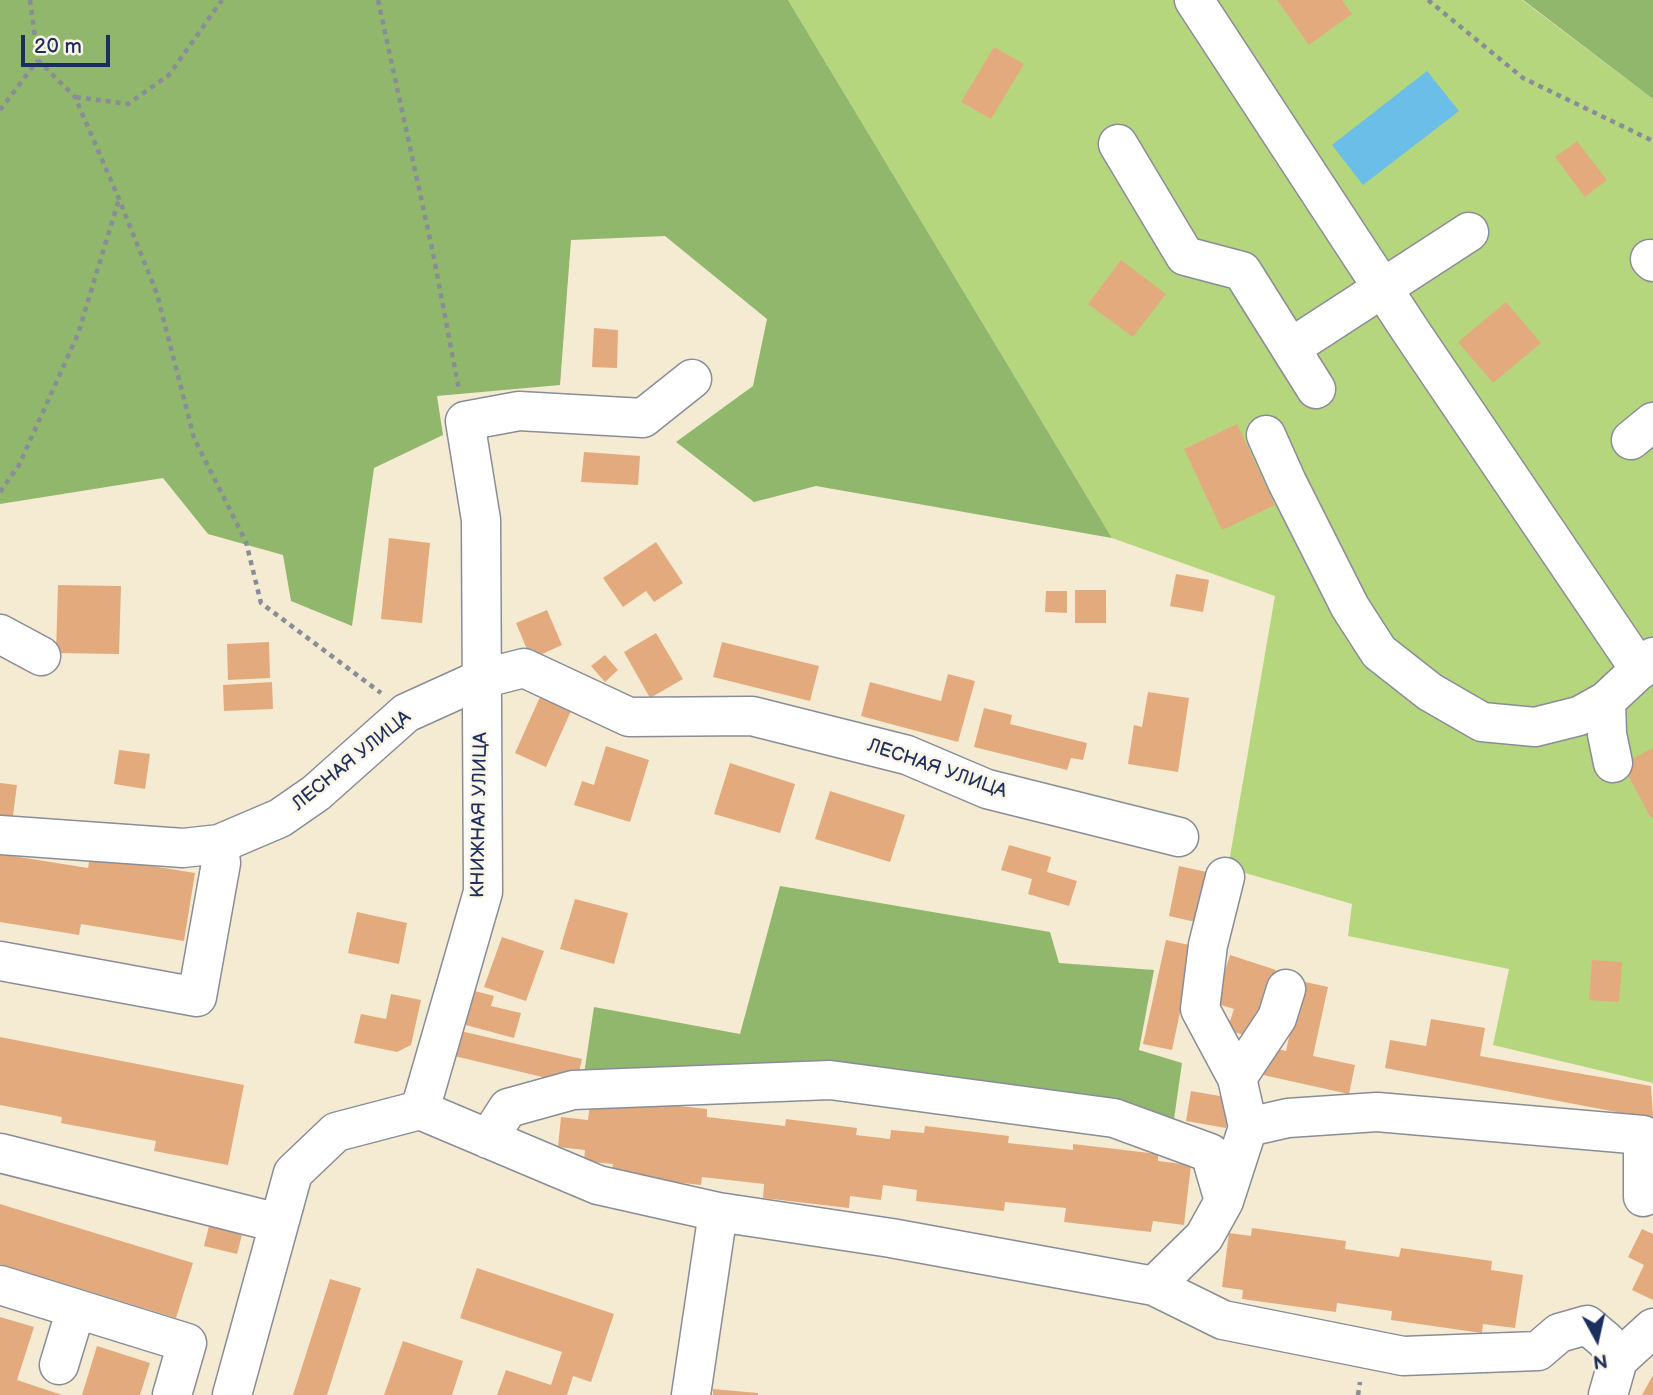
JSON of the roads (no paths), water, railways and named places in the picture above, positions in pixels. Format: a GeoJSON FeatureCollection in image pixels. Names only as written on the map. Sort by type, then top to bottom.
{"type":"FeatureCollection","features":[{"type":"Feature","properties":{"kind":"street"},"geometry":{"type":"LineString","coordinates":[[1194,0],[1383,289],[1646,664],[1606,701],[1579,716],[1535,727],[1482,723],[1430,692],[1379,652],[1350,607],[1266,435]]}},
{"type":"Feature","properties":{"kind":"street"},"geometry":{"type":"LineString","coordinates":[[1118,144],[1160,246],[1185,256],[1242,271],[1292,347],[1316,390]]}},
{"type":"Feature","properties":{"kind":"street"},"geometry":{"type":"LineString","coordinates":[[1292,347],[1469,232]]}},
{"type":"Feature","properties":{"kind":"street","name":"КНИЖНАЯ УЛИЦА"},"geometry":{"type":"LineString","coordinates":[[420,1110],[483,892],[481,520],[466,421],[519,411],[643,418],[692,379]]}},
{"type":"Feature","properties":{"kind":"street"},"geometry":{"type":"LineString","coordinates":[[0,634],[41,656]]}},
{"type":"Feature","properties":{"kind":"street","name":"ЛЕСНАЯ УЛИЦА"},"geometry":{"type":"LineString","coordinates":[[0,835],[183,848],[219,844],[280,818],[316,793],[406,713],[481,679],[524,668],[629,717],[752,716],[906,755],[987,789],[1179,837]]}},
{"type":"Feature","properties":{"kind":"street"},"geometry":{"type":"LineString","coordinates":[[1606,701],[1607,734],[1613,763]]}},
{"type":"Feature","properties":{"kind":"street"},"geometry":{"type":"LineString","coordinates":[[0,961],[197,997],[221,863],[219,844]]}},
{"type":"Feature","properties":{"kind":"street"},"geometry":{"type":"LineString","coordinates":[[1154,1286],[1204,1237],[1224,1201],[1248,1127],[1237,1078],[1200,1009],[1208,945],[1226,877]]}},
{"type":"Feature","properties":{"kind":"street"},"geometry":{"type":"LineString","coordinates":[[1237,1078],[1277,1018],[1286,989]]}},
{"type":"Feature","properties":{"kind":"street"},"geometry":{"type":"LineString","coordinates":[[488,1139],[508,1108],[573,1090],[830,1080],[1114,1118],[1210,1153],[1224,1201]]}},
{"type":"Feature","properties":{"kind":"street"},"geometry":{"type":"LineString","coordinates":[[232,1395],[293,1173],[336,1132],[420,1110],[598,1185],[718,1212],[891,1238],[1154,1286],[1223,1320],[1403,1356],[1538,1351],[1559,1333],[1587,1325],[1606,1341],[1613,1377]]}},
{"type":"Feature","properties":{"kind":"street"},"geometry":{"type":"LineString","coordinates":[[1248,1127],[1288,1118],[1377,1112],[1643,1135],[1643,1197]]}},
{"type":"Feature","properties":{"kind":"street"},"geometry":{"type":"LineString","coordinates":[[0,1153],[278,1223]]}},
{"type":"Feature","properties":{"kind":"street"},"geometry":{"type":"LineString","coordinates":[[691,1395],[718,1212]]}},
{"type":"Feature","properties":{"kind":"street"},"geometry":{"type":"LineString","coordinates":[[0,1285],[187,1343],[172,1395]]}},
{"type":"Feature","properties":{"kind":"street"},"geometry":{"type":"LineString","coordinates":[[60,1365],[76,1309]]}},
{"type":"Feature","properties":{"kind":"street"},"geometry":{"type":"LineString","coordinates":[[1613,1377],[1653,1328]]}},
{"type":"Feature","properties":{"kind":"water"},"geometry":{"type":"Polygon","coordinates":[[[1427,71],[1459,111],[1363,185],[1332,145],[1427,71]]]}}]}
